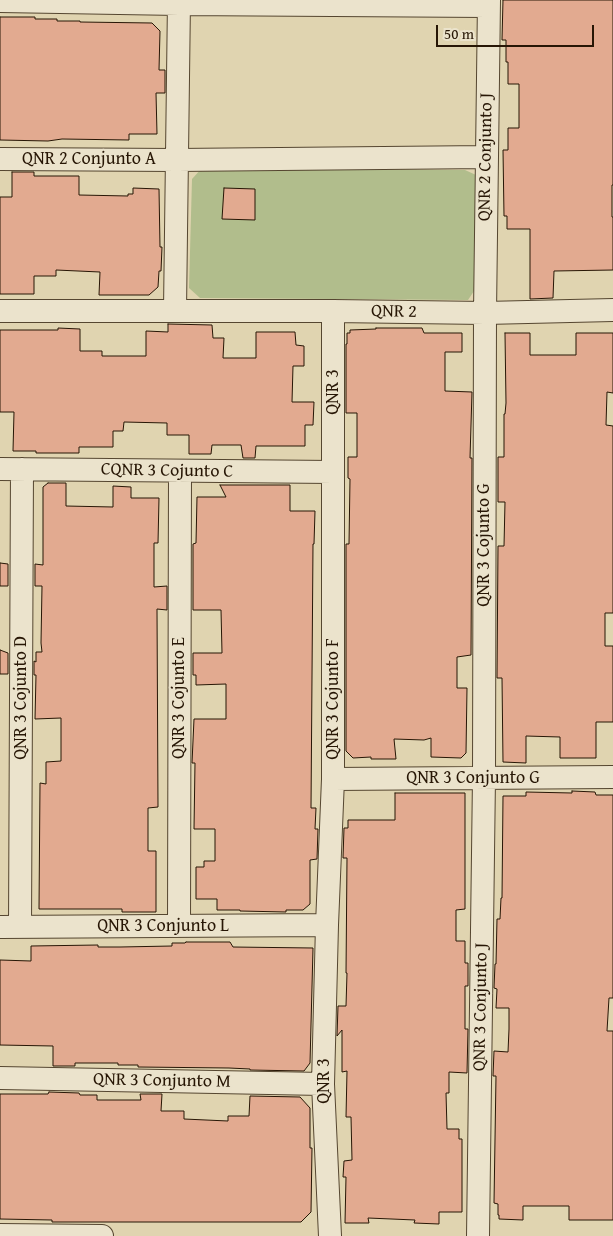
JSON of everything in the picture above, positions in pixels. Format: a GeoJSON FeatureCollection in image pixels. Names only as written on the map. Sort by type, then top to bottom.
{"type":"FeatureCollection","features":[{"type":"Feature","properties":{"kind":"street"},"geometry":{"type":"LineString","coordinates":[[0,1],[488,3]]}},
{"type":"Feature","properties":{"kind":"street"},"geometry":{"type":"LineString","coordinates":[[175,310],[179,2]]}},
{"type":"Feature","properties":{"kind":"street","name":"QNR 2 Conjunto J"},"geometry":{"type":"LineString","coordinates":[[485,313],[488,3]]}},
{"type":"Feature","properties":{"kind":"street"},"geometry":{"type":"LineString","coordinates":[[177,160],[486,157]]}},
{"type":"Feature","properties":{"kind":"street","name":"QNR 2 Conjunto A"},"geometry":{"type":"LineString","coordinates":[[0,159],[177,160]]}},
{"type":"Feature","properties":{"kind":"street","name":"QNR 2"},"geometry":{"type":"LineString","coordinates":[[0,311],[175,310],[485,313],[613,310]]}},
{"type":"Feature","properties":{"kind":"street","name":"QNR 3"},"geometry":{"type":"LineString","coordinates":[[332,311],[333,472]]}},
{"type":"Feature","properties":{"kind":"street","name":"QNR 3 Cojunto G"},"geometry":{"type":"LineString","coordinates":[[484,777],[485,313]]}},
{"type":"Feature","properties":{"kind":"street","name":"CQNR 3 Cojunto C"},"geometry":{"type":"LineString","coordinates":[[11,469],[333,472]]}},
{"type":"Feature","properties":{"kind":"street","name":"QNR 3 Cojunto D"},"geometry":{"type":"LineString","coordinates":[[10,927],[11,469]]}},
{"type":"Feature","properties":{"kind":"street","name":"QNR 3 Cojunto E"},"geometry":{"type":"LineString","coordinates":[[179,926],[180,471]]}},
{"type":"Feature","properties":{"kind":"street","name":"QNR 3 Cojunto F"},"geometry":{"type":"LineString","coordinates":[[327,925],[333,779],[333,472]]}},
{"type":"Feature","properties":{"kind":"street","name":"QNR 3 Conjunto J"},"geometry":{"type":"LineString","coordinates":[[478,1236],[484,777]]}},
{"type":"Feature","properties":{"kind":"street","name":"QNR 3 Conjunto G"},"geometry":{"type":"LineString","coordinates":[[333,779],[613,777]]}},
{"type":"Feature","properties":{"kind":"street","name":"QNR 3"},"geometry":{"type":"LineString","coordinates":[[327,925],[323,1084],[330,1236]]}},
{"type":"Feature","properties":{"kind":"street","name":"QNR 3 Conjunto L"},"geometry":{"type":"LineString","coordinates":[[10,927],[327,925]]}},
{"type":"Feature","properties":{"kind":"street","name":"QNR 3 Conjunto M"},"geometry":{"type":"LineString","coordinates":[[0,1078],[323,1084]]}},
{"type":"Feature","properties":{"kind":"street"},"geometry":{"type":"LineString","coordinates":[[0,1235],[102,1236]]}},
{"type":"Feature","properties":{"kind":"green space"},"geometry":{"type":"Polygon","coordinates":[[[202,168],[465,170],[476,175],[474,291],[468,300],[200,298],[189,288],[192,179],[202,168]]]}},
{"type":"Feature","properties":{"kind":"building"},"geometry":{"type":"Polygon","coordinates":[[[503,0],[613,0],[613,270],[554,271],[553,298],[530,299],[530,229],[507,229],[507,216],[504,216],[503,150],[508,150],[508,128],[519,128],[519,84],[508,84],[506,40],[502,40],[503,0]]]}},
{"type":"Feature","properties":{"kind":"building"},"geometry":{"type":"Polygon","coordinates":[[[0,17],[35,17],[35,19],[80,22],[152,23],[160,31],[159,70],[165,70],[165,93],[156,93],[157,134],[129,134],[129,140],[0,140],[0,17]]]}},
{"type":"Feature","properties":{"kind":"building"},"geometry":{"type":"Polygon","coordinates":[[[12,172],[34,172],[34,176],[79,176],[79,195],[128,196],[128,194],[133,194],[133,188],[159,189],[160,247],[162,247],[158,287],[149,295],[99,295],[100,272],[56,270],[56,276],[34,276],[34,294],[0,294],[0,197],[12,197],[12,172]]]}},
{"type":"Feature","properties":{"kind":"building"},"geometry":{"type":"Polygon","coordinates":[[[224,188],[255,189],[255,220],[222,219],[224,188]]]}},
{"type":"Feature","properties":{"kind":"building"},"geometry":{"type":"Polygon","coordinates":[[[168,324],[212,325],[213,338],[224,338],[223,358],[256,358],[256,332],[295,332],[296,345],[304,346],[304,366],[293,366],[292,402],[314,402],[313,425],[305,425],[305,446],[256,446],[255,458],[243,458],[241,445],[212,445],[211,454],[189,454],[189,435],[167,435],[167,423],[124,422],[123,431],[113,431],[113,447],[79,447],[79,453],[13,451],[14,412],[0,412],[0,330],[80,329],[80,351],[102,351],[102,356],[146,356],[146,331],[168,332],[168,324]]]}},
{"type":"Feature","properties":{"kind":"building"},"geometry":{"type":"Polygon","coordinates":[[[422,328],[424,333],[462,333],[462,352],[445,352],[445,391],[472,392],[470,458],[472,458],[471,655],[457,657],[457,688],[467,688],[466,753],[461,758],[431,757],[431,738],[424,740],[394,739],[396,759],[353,758],[346,751],[346,544],[349,544],[350,479],[348,478],[348,457],[357,457],[357,413],[346,413],[346,344],[347,333],[350,333],[350,330],[422,328]]]}},
{"type":"Feature","properties":{"kind":"building"},"geometry":{"type":"Polygon","coordinates":[[[505,333],[530,333],[530,355],[576,355],[576,333],[613,333],[613,393],[607,392],[606,425],[613,426],[613,613],[605,613],[605,646],[613,646],[613,722],[596,722],[596,758],[560,758],[560,737],[526,736],[526,763],[503,762],[502,678],[497,678],[498,546],[504,546],[505,502],[498,502],[498,457],[504,457],[504,414],[506,403],[505,333]]]}},
{"type":"Feature","properties":{"kind":"building"},"geometry":{"type":"Polygon","coordinates":[[[48,483],[66,483],[66,506],[113,507],[113,486],[131,487],[131,498],[159,498],[158,543],[154,543],[154,587],[167,586],[167,610],[157,609],[158,807],[148,808],[148,851],[156,851],[156,912],[122,912],[122,909],[39,909],[40,783],[46,784],[46,762],[61,761],[61,718],[35,719],[36,675],[34,675],[34,661],[36,662],[36,652],[42,652],[42,586],[35,586],[35,564],[43,565],[43,487],[48,483]]]}},
{"type":"Feature","properties":{"kind":"building"},"geometry":{"type":"Polygon","coordinates":[[[220,485],[290,485],[290,511],[315,511],[313,544],[311,808],[316,808],[315,829],[318,829],[317,859],[310,860],[310,904],[303,910],[286,910],[286,912],[217,910],[217,899],[196,899],[196,867],[204,867],[204,861],[215,861],[215,829],[194,829],[195,763],[192,763],[194,719],[226,719],[226,684],[196,685],[196,675],[193,675],[193,653],[222,653],[221,610],[193,610],[193,544],[196,543],[197,497],[226,497],[220,485]]]}},
{"type":"Feature","properties":{"kind":"building"},"geometry":{"type":"Polygon","coordinates":[[[0,563],[8,564],[8,586],[0,586],[0,563]]]}},
{"type":"Feature","properties":{"kind":"building"},"geometry":{"type":"Polygon","coordinates":[[[0,650],[8,653],[8,674],[0,674],[0,650]]]}},
{"type":"Feature","properties":{"kind":"building"},"geometry":{"type":"Polygon","coordinates":[[[572,791],[595,792],[596,795],[613,795],[613,998],[609,998],[607,1031],[613,1031],[613,1220],[569,1220],[569,1206],[523,1206],[523,1220],[499,1219],[498,1204],[494,1203],[496,1076],[493,1076],[494,1051],[508,1052],[509,1029],[509,1008],[496,1008],[497,989],[494,988],[497,919],[500,919],[502,898],[503,796],[526,796],[526,792],[572,793],[572,791]]]}},
{"type":"Feature","properties":{"kind":"building"},"geometry":{"type":"Polygon","coordinates":[[[395,793],[465,793],[465,909],[456,910],[456,941],[465,941],[465,963],[468,963],[468,986],[465,986],[465,1029],[468,1029],[467,1073],[449,1072],[449,1093],[446,1093],[447,1129],[459,1129],[459,1139],[462,1139],[462,1212],[439,1212],[439,1224],[414,1223],[415,1220],[368,1218],[369,1223],[345,1223],[346,1177],[343,1177],[344,1161],[352,1160],[351,1117],[346,1117],[347,1071],[342,1072],[342,1030],[337,1036],[338,1006],[346,1006],[347,858],[343,858],[344,828],[348,828],[348,820],[395,820],[395,793]]]}},
{"type":"Feature","properties":{"kind":"building"},"geometry":{"type":"Polygon","coordinates":[[[230,942],[233,947],[313,948],[310,1063],[304,1071],[138,1067],[138,1065],[118,1065],[118,1063],[75,1063],[75,1066],[53,1066],[53,1046],[0,1045],[0,960],[31,961],[31,946],[172,946],[172,943],[230,942]]]}},
{"type":"Feature","properties":{"kind":"building"},"geometry":{"type":"Polygon","coordinates":[[[49,1092],[97,1095],[97,1100],[141,1100],[140,1094],[162,1094],[161,1111],[184,1111],[184,1119],[228,1121],[228,1116],[249,1116],[250,1096],[300,1097],[310,1108],[310,1148],[312,1148],[311,1212],[301,1222],[52,1222],[52,1220],[0,1219],[0,1094],[48,1094],[49,1092]]]}}]}
